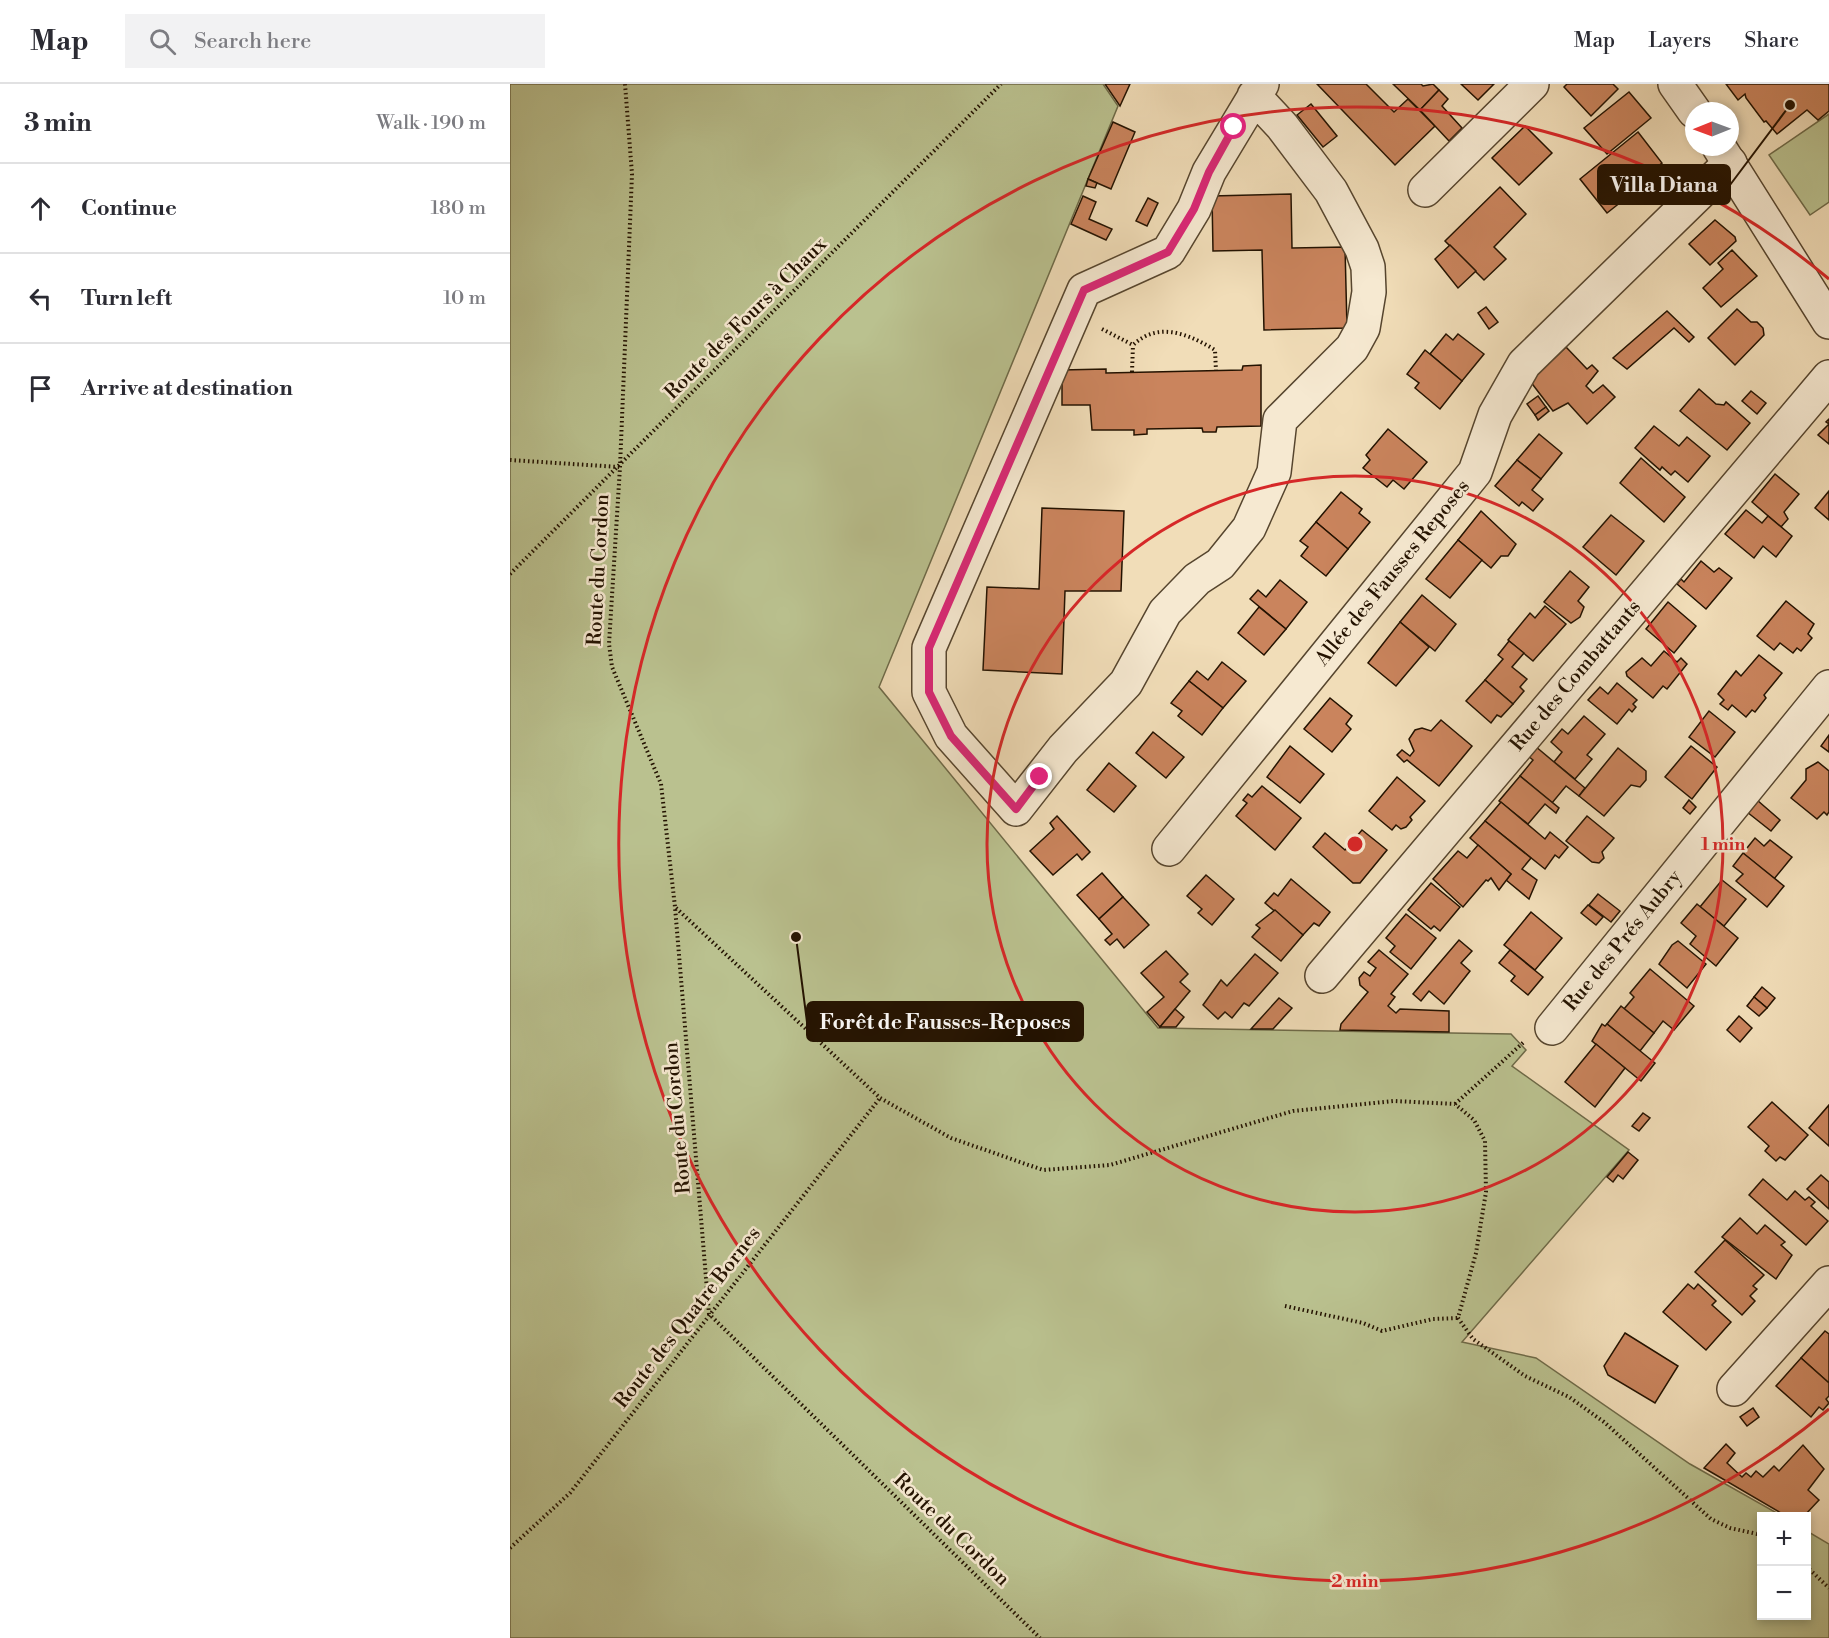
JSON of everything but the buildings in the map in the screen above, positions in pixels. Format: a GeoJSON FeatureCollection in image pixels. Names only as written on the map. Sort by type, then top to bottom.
{"type":"FeatureCollection","features":[{"type":"Feature","properties":{"kind":"street"},"geometry":{"type":"LineString","coordinates":[[1425,190],[1532,84]]}},
{"type":"Feature","properties":{"kind":"street"},"geometry":{"type":"LineString","coordinates":[[1675,84],[1688,102]]}},
{"type":"Feature","properties":{"kind":"street"},"geometry":{"type":"LineString","coordinates":[[1258,90],[1331,191],[1362,249],[1368,267],[1369,292],[1364,328],[1352,348],[1280,420],[1274,472],[1249,528],[1220,564],[1197,579],[1165,612],[1126,683],[1063,749],[1016,809],[951,736],[929,692],[929,648],[1084,290],[1168,252],[1194,209],[1209,172],[1258,90]]}},
{"type":"Feature","properties":{"kind":"street","name":"Allée des Fausses Reposes"},"geometry":{"type":"LineString","coordinates":[[1169,849],[1475,472],[1494,415],[1524,364],[1723,156]]}},
{"type":"Feature","properties":{"kind":"street"},"geometry":{"type":"LineString","coordinates":[[1725,156],[1829,322]]}},
{"type":"Feature","properties":{"kind":"street","name":"Rue des Combattants"},"geometry":{"type":"LineString","coordinates":[[1322,976],[1829,377]]}},
{"type":"Feature","properties":{"kind":"street","name":"Rue des Prés Aubry"},"geometry":{"type":"LineString","coordinates":[[1552,1028],[1829,687]]}},
{"type":"Feature","properties":{"kind":"street"},"geometry":{"type":"LineString","coordinates":[[1734,1389],[1829,1282]]}},
{"type":"Feature","properties":{"kind":"path","name":"Route du Cordon"},"geometry":{"type":"LineString","coordinates":[[625,84],[632,174],[620,467],[609,644],[612,667],[661,784],[675,907],[709,1314],[1040,1638]]}},
{"type":"Feature","properties":{"kind":"path","name":"Route des Fours à Chaux"},"geometry":{"type":"LineString","coordinates":[[510,574],[620,467],[1001,84]]}},
{"type":"Feature","properties":{"kind":"path"},"geometry":{"type":"LineString","coordinates":[[1072,319],[1113,333],[1133,345]]}},
{"type":"Feature","properties":{"kind":"path"},"geometry":{"type":"LineString","coordinates":[[1132,372],[1133,345],[1143,335],[1159,331],[1185,335],[1215,350],[1216,371]]}},
{"type":"Feature","properties":{"kind":"path"},"geometry":{"type":"LineString","coordinates":[[510,460],[620,467]]}},
{"type":"Feature","properties":{"kind":"path"},"geometry":{"type":"LineString","coordinates":[[675,907],[880,1098],[951,1138],[1043,1170],[1110,1165],[1293,1111],[1394,1101],[1455,1104],[1474,1120],[1485,1142],[1486,1192],[1476,1252],[1458,1318]]}},
{"type":"Feature","properties":{"kind":"path"},"geometry":{"type":"LineString","coordinates":[[1455,1104],[1521,1043],[1552,1028]]}},
{"type":"Feature","properties":{"kind":"path","name":"Route des Quatre Bornes"},"geometry":{"type":"LineString","coordinates":[[510,1548],[570,1492],[880,1098]]}},
{"type":"Feature","properties":{"kind":"path"},"geometry":{"type":"LineString","coordinates":[[1285,1306],[1363,1323],[1382,1331],[1433,1318],[1458,1318]]}},
{"type":"Feature","properties":{"kind":"path"},"geometry":{"type":"LineString","coordinates":[[1458,1318],[1473,1339],[1525,1376],[1569,1397],[1604,1422],[1711,1519],[1730,1528],[1757,1534]]}},
{"type":"Feature","properties":{"kind":"path"},"geometry":{"type":"LineString","coordinates":[[1811,1571],[1829,1587]]}},
{"type":"Feature","properties":{"kind":"green space"},"geometry":{"type":"Polygon","coordinates":[[[510,84],[1103,84],[1118,106],[879,687],[1158,1028],[1511,1034],[1526,1050],[1512,1066],[1629,1150],[1462,1342],[1536,1358],[1690,1464],[1775,1512],[1757,1512],[1757,1620],[1811,1620],[1811,1533],[1829,1544],[1829,1638],[510,1638],[510,84]]]}},
{"type":"Feature","properties":{"kind":"green space"},"geometry":{"type":"Polygon","coordinates":[[[1829,114],[1829,202],[1810,215],[1769,155],[1829,114]]]}},
{"type":"Feature","properties":{"kind":"place","name":"Villa Diana"},"geometry":{"type":"Point","coordinates":[1790,105]}},
{"type":"Feature","properties":{"kind":"place","name":"Forêt de Fausses-Reposes"},"geometry":{"type":"Point","coordinates":[796,937]}},
{"type":"Feature","properties":{"kind":"route"},"geometry":{"type":"LineString","coordinates":[[1040,777],[1016,809],[951,736],[929,692],[929,648],[1084,290],[1168,252],[1194,209],[1209,172],[1234,127]]}}]}
